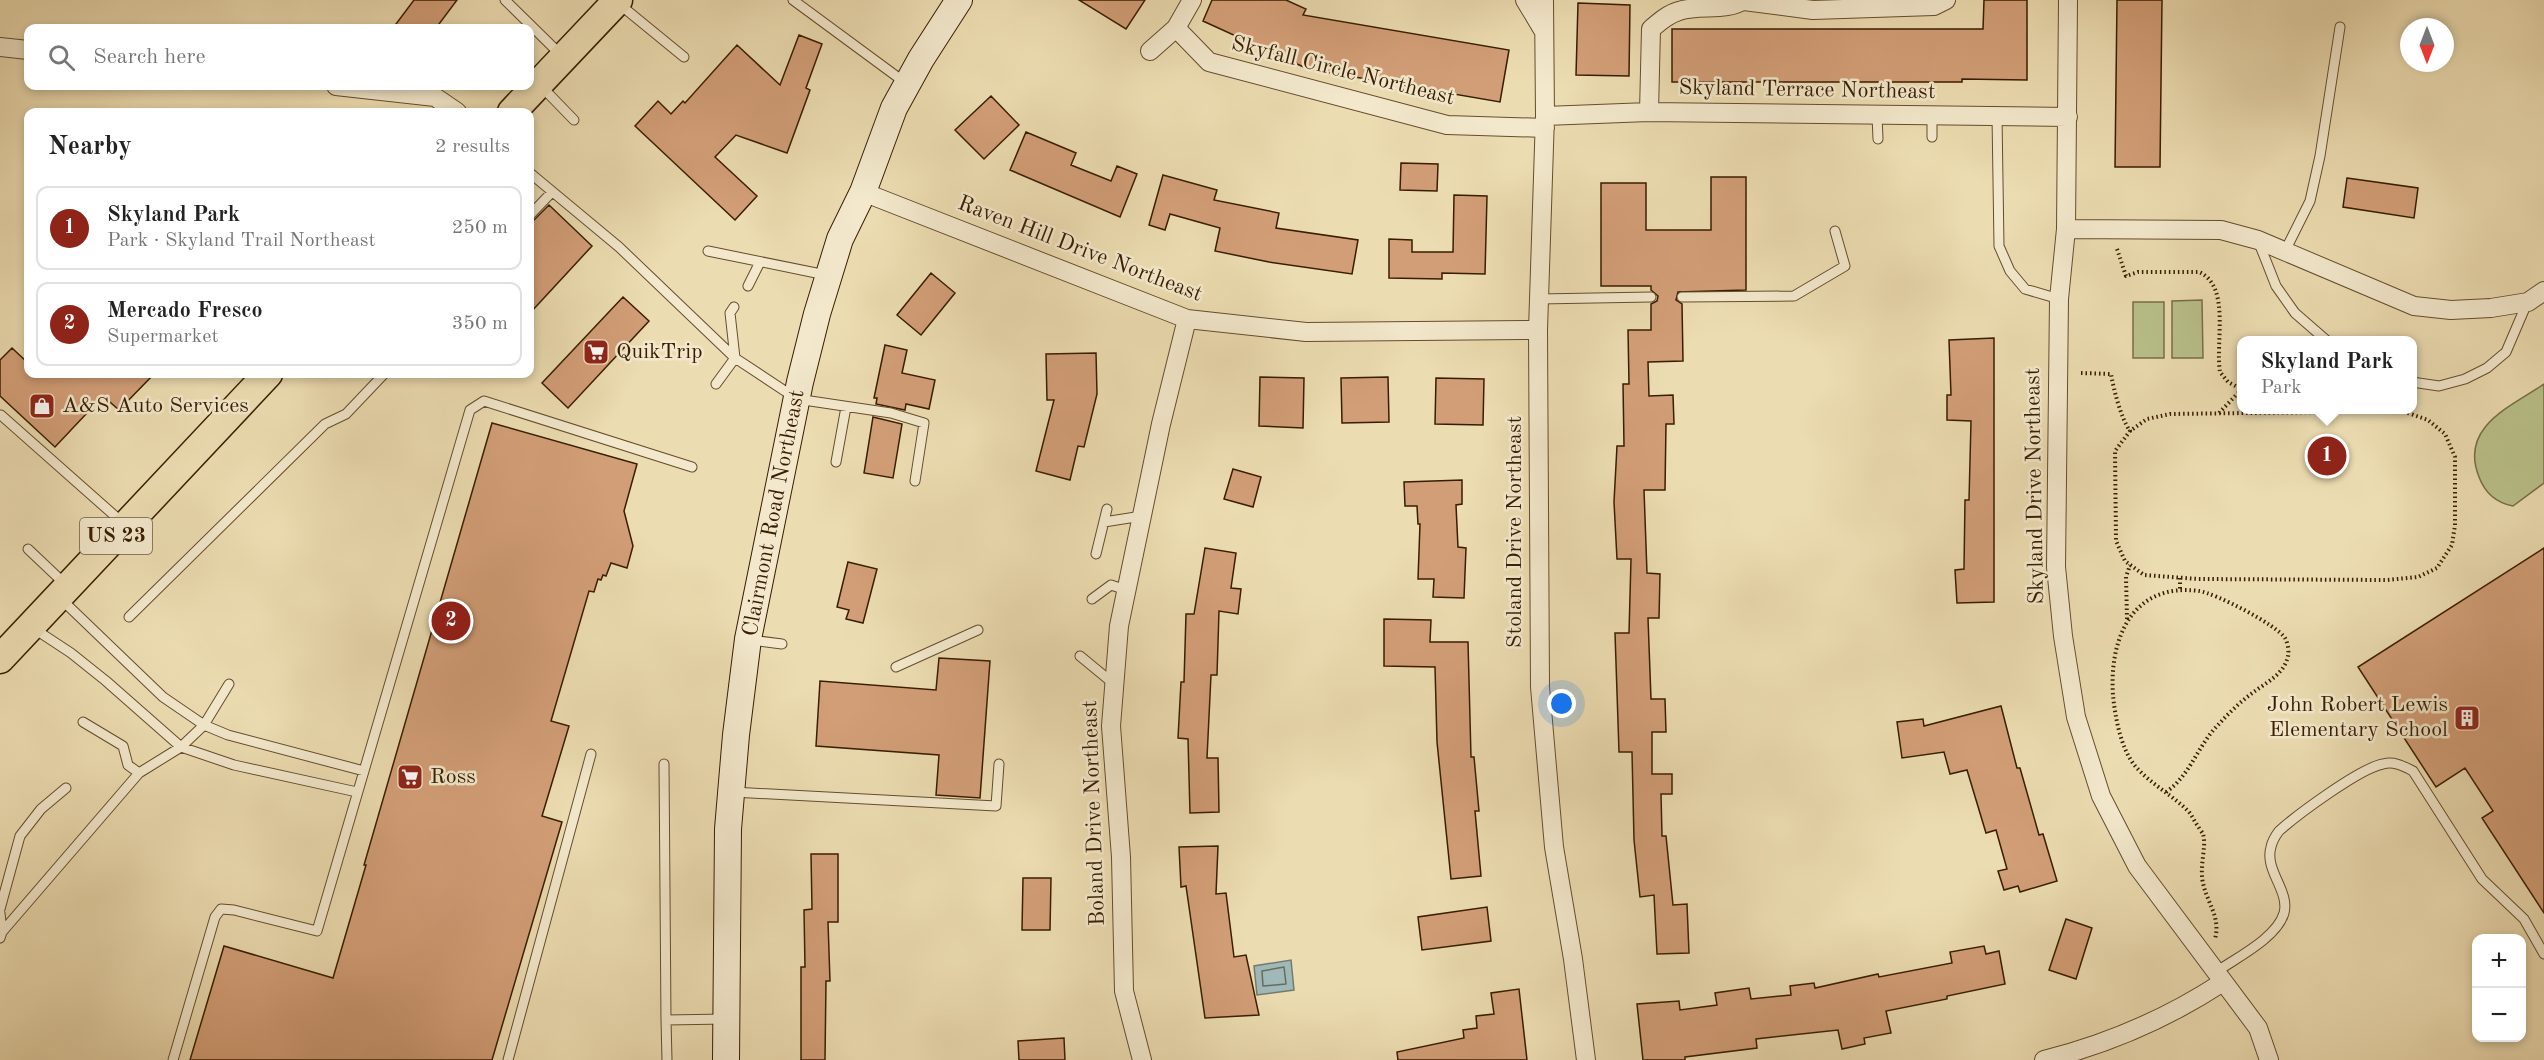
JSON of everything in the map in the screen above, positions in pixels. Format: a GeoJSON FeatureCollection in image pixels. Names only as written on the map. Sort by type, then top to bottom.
{"type":"FeatureCollection","features":[{"type":"Feature","properties":{"kind":"main road","name":"Clairmont Road Northeast"},"geometry":{"type":"LineString","coordinates":[[726,1060],[728,830],[731,792],[748,639],[796,399],[840,239],[863,192],[894,108],[959,0]]}},
{"type":"Feature","properties":{"kind":"main road"},"geometry":{"type":"LineString","coordinates":[[534,89],[617,1]]}},
{"type":"Feature","properties":{"kind":"main road"},"geometry":{"type":"LineString","coordinates":[[517,108],[533,90]]}},
{"type":"Feature","properties":{"kind":"main road","name":"US 23"},"geometry":{"type":"LineString","coordinates":[[0,659],[264,378]]}},
{"type":"Feature","properties":{"kind":"street"},"geometry":{"type":"LineString","coordinates":[[1150,51],[1176,28],[1192,0]]}},
{"type":"Feature","properties":{"kind":"street"},"geometry":{"type":"LineString","coordinates":[[1525,0],[1545,34]]}},
{"type":"Feature","properties":{"kind":"street","name":"Stoland Drive Northeast"},"geometry":{"type":"LineString","coordinates":[[1544,0],[1545,122],[1538,330],[1540,687],[1554,847],[1573,959],[1586,1060]]}},
{"type":"Feature","properties":{"kind":"street"},"geometry":{"type":"LineString","coordinates":[[1649,112],[1651,29],[1663,18],[1677,11],[1726,7],[1744,1],[1813,9],[1934,6],[1946,0]]}},
{"type":"Feature","properties":{"kind":"street","name":"Skyland Drive Northeast"},"geometry":{"type":"LineString","coordinates":[[2068,0],[2066,229],[2059,299],[2056,567],[2063,636],[2076,717],[2101,796],[2137,866],[2258,1028],[2269,1060]]}},
{"type":"Feature","properties":{"kind":"street","name":"Skyfall Circle Northeast"},"geometry":{"type":"LineString","coordinates":[[1176,28],[1209,62],[1447,126],[1545,122]]}},
{"type":"Feature","properties":{"kind":"street"},"geometry":{"type":"LineString","coordinates":[[0,47],[24,50]]}},
{"type":"Feature","properties":{"kind":"street"},"geometry":{"type":"LineString","coordinates":[[372,90],[435,97],[451,108]]}},
{"type":"Feature","properties":{"kind":"street","name":"Skyland Terrace Northeast"},"geometry":{"type":"LineString","coordinates":[[1545,122],[1649,112],[2068,117]]}},
{"type":"Feature","properties":{"kind":"street","name":"Raven Hill Drive Northeast"},"geometry":{"type":"LineString","coordinates":[[863,192],[1187,319],[1306,332],[1538,330]]}},
{"type":"Feature","properties":{"kind":"street"},"geometry":{"type":"LineString","coordinates":[[2066,229],[2221,230],[2258,240],[2414,306],[2451,310],[2491,308],[2528,302],[2544,291]]}},
{"type":"Feature","properties":{"kind":"street","name":"Boland Drive Northeast"},"geometry":{"type":"LineString","coordinates":[[1142,1060],[1124,991],[1121,856],[1111,726],[1119,626],[1161,424],[1187,319]]}},
{"type":"Feature","properties":{"kind":"street"},"geometry":{"type":"LineString","coordinates":[[2044,1060],[2114,1038],[2183,1008],[2220,977]]}},
{"type":"Feature","properties":{"kind":"lane"},"geometry":{"type":"LineString","coordinates":[[505,0],[529,24]]}},
{"type":"Feature","properties":{"kind":"lane"},"geometry":{"type":"LineString","coordinates":[[793,0],[908,84]]}},
{"type":"Feature","properties":{"kind":"lane"},"geometry":{"type":"LineString","coordinates":[[617,1],[684,57]]}},
{"type":"Feature","properties":{"kind":"lane"},"geometry":{"type":"LineString","coordinates":[[2284,251],[2310,201],[2320,156],[2340,27]]}},
{"type":"Feature","properties":{"kind":"lane"},"geometry":{"type":"LineString","coordinates":[[534,29],[564,58]]}},
{"type":"Feature","properties":{"kind":"lane"},"geometry":{"type":"LineString","coordinates":[[539,84],[574,120]]}},
{"type":"Feature","properties":{"kind":"lane"},"geometry":{"type":"LineString","coordinates":[[1877,116],[1878,139]]}},
{"type":"Feature","properties":{"kind":"lane"},"geometry":{"type":"LineString","coordinates":[[1932,116],[1932,136]]}},
{"type":"Feature","properties":{"kind":"lane"},"geometry":{"type":"LineString","coordinates":[[1997,116],[1999,246],[2010,271],[2025,289],[2059,299]]}},
{"type":"Feature","properties":{"kind":"lane"},"geometry":{"type":"LineString","coordinates":[[534,176],[619,247],[735,358],[796,399],[891,413],[924,423],[915,481]]}},
{"type":"Feature","properties":{"kind":"lane"},"geometry":{"type":"LineString","coordinates":[[534,211],[552,192]]}},
{"type":"Feature","properties":{"kind":"lane"},"geometry":{"type":"LineString","coordinates":[[1682,297],[1794,296],[1845,266],[1835,231]]}},
{"type":"Feature","properties":{"kind":"lane"},"geometry":{"type":"LineString","coordinates":[[2258,240],[2276,286],[2295,313],[2321,336]]}},
{"type":"Feature","properties":{"kind":"lane"},"geometry":{"type":"LineString","coordinates":[[708,251],[829,276]]}},
{"type":"Feature","properties":{"kind":"lane"},"geometry":{"type":"LineString","coordinates":[[748,286],[760,262]]}},
{"type":"Feature","properties":{"kind":"lane"},"geometry":{"type":"LineString","coordinates":[[1539,299],[1651,297]]}},
{"type":"Feature","properties":{"kind":"lane"},"geometry":{"type":"LineString","coordinates":[[2417,383],[2439,386],[2465,380],[2487,368],[2506,352],[2528,302]]}},
{"type":"Feature","properties":{"kind":"lane"},"geometry":{"type":"LineString","coordinates":[[716,384],[735,358],[730,313],[734,307]]}},
{"type":"Feature","properties":{"kind":"lane"},"geometry":{"type":"LineString","coordinates":[[129,617],[325,424],[346,414],[380,378]]}},
{"type":"Feature","properties":{"kind":"lane"},"geometry":{"type":"LineString","coordinates":[[173,1060],[216,917],[221,909],[234,909],[317,931],[470,410],[484,401],[692,467]]}},
{"type":"Feature","properties":{"kind":"lane"},"geometry":{"type":"LineString","coordinates":[[836,462],[846,407]]}},
{"type":"Feature","properties":{"kind":"lane"},"geometry":{"type":"LineString","coordinates":[[1,415],[126,525]]}},
{"type":"Feature","properties":{"kind":"lane"},"geometry":{"type":"LineString","coordinates":[[1096,554],[1107,509]]}},
{"type":"Feature","properties":{"kind":"lane"},"geometry":{"type":"LineString","coordinates":[[1104,522],[1142,516]]}},
{"type":"Feature","properties":{"kind":"lane"},"geometry":{"type":"LineString","coordinates":[[28,549],[63,592],[163,697],[204,725],[228,735],[364,771]]}},
{"type":"Feature","properties":{"kind":"lane"},"geometry":{"type":"LineString","coordinates":[[1092,599],[1111,585],[1126,590]]}},
{"type":"Feature","properties":{"kind":"lane"},"geometry":{"type":"LineString","coordinates":[[30,627],[71,653],[181,747],[234,765],[357,792]]}},
{"type":"Feature","properties":{"kind":"lane"},"geometry":{"type":"LineString","coordinates":[[896,667],[978,630]]}},
{"type":"Feature","properties":{"kind":"lane"},"geometry":{"type":"LineString","coordinates":[[748,639],[782,645]]}},
{"type":"Feature","properties":{"kind":"lane"},"geometry":{"type":"LineString","coordinates":[[1080,656],[1114,684]]}},
{"type":"Feature","properties":{"kind":"lane"},"geometry":{"type":"LineString","coordinates":[[1,935],[139,773],[181,747],[204,725],[229,684]]}},
{"type":"Feature","properties":{"kind":"lane"},"geometry":{"type":"LineString","coordinates":[[82,722],[123,746],[128,765],[139,773]]}},
{"type":"Feature","properties":{"kind":"lane"},"geometry":{"type":"LineString","coordinates":[[508,1060],[591,754]]}},
{"type":"Feature","properties":{"kind":"lane"},"geometry":{"type":"LineString","coordinates":[[664,764],[667,1060]]}},
{"type":"Feature","properties":{"kind":"lane"},"geometry":{"type":"LineString","coordinates":[[731,792],[996,806],[999,764]]}},
{"type":"Feature","properties":{"kind":"lane"},"geometry":{"type":"LineString","coordinates":[[2220,977],[2273,933],[2284,913],[2283,893],[2273,873],[2270,849],[2277,833],[2363,772],[2383,764],[2400,764],[2413,771],[2482,879],[2524,919],[2542,953]]}},
{"type":"Feature","properties":{"kind":"lane"},"geometry":{"type":"LineString","coordinates":[[1,935],[0,911],[20,836],[41,809],[66,788]]}},
{"type":"Feature","properties":{"kind":"lane"},"geometry":{"type":"LineString","coordinates":[[666,1020],[726,1019]]}},
{"type":"Feature","properties":{"kind":"path"},"geometry":{"type":"LineString","coordinates":[[2115,245],[2126,276],[2138,272],[2199,272],[2213,282],[2218,297],[2220,372],[2228,382],[2237,387]]}},
{"type":"Feature","properties":{"kind":"path"},"geometry":{"type":"LineString","coordinates":[[2081,373],[2111,375],[2114,392],[2125,424],[2130,431]]}},
{"type":"Feature","properties":{"kind":"path"},"geometry":{"type":"LineString","coordinates":[[2219,413],[2237,393]]}},
{"type":"Feature","properties":{"kind":"path"},"geometry":{"type":"LineString","coordinates":[[2237,413],[2158,416],[2146,419],[2130,431],[2115,451],[2116,541],[2125,561],[2144,576],[2387,580],[2418,577],[2437,568],[2452,545],[2456,525],[2455,457],[2445,434],[2428,420],[2411,414]]}},
{"type":"Feature","properties":{"kind":"path"},"geometry":{"type":"LineString","coordinates":[[2127,619],[2126,577],[2130,565]]}},
{"type":"Feature","properties":{"kind":"path"},"geometry":{"type":"LineString","coordinates":[[2180,578],[2180,591]]}},
{"type":"Feature","properties":{"kind":"path"},"geometry":{"type":"LineString","coordinates":[[2166,792],[2179,783],[2212,731],[2251,694],[2278,674],[2289,654],[2284,637],[2213,594],[2180,591],[2162,594],[2149,601],[2127,619],[2118,638],[2112,662],[2114,704],[2123,741],[2135,766],[2189,812],[2203,833],[2204,847],[2200,865],[2203,884],[2218,927],[2215,939]]}},
{"type":"Feature","properties":{"kind":"green space"},"geometry":{"type":"Polygon","coordinates":[[[2202,300],[2203,358],[2172,358],[2172,301],[2202,300]]]}},
{"type":"Feature","properties":{"kind":"green space"},"geometry":{"type":"Polygon","coordinates":[[[2133,302],[2164,302],[2164,358],[2133,358],[2133,302]]]}},
{"type":"Feature","properties":{"kind":"green space"},"geometry":{"type":"Polygon","coordinates":[[[2544,384],[2544,483],[2513,506],[2507,505],[2492,496],[2482,483],[2475,460],[2476,445],[2491,420],[2544,384]]]}},
{"type":"Feature","properties":{"kind":"water"},"geometry":{"type":"Polygon","coordinates":[[[1291,960],[1294,990],[1257,995],[1254,966],[1291,960]]]}},
{"type":"Feature","properties":{"kind":"building"},"geometry":{"type":"Polygon","coordinates":[[[414,0],[457,0],[439,24],[396,24],[414,0]]]}},
{"type":"Feature","properties":{"kind":"building"},"geometry":{"type":"Polygon","coordinates":[[[1079,0],[1145,0],[1126,29],[1079,0]]]}},
{"type":"Feature","properties":{"kind":"building"},"geometry":{"type":"Polygon","coordinates":[[[1212,0],[1286,0],[1306,9],[1303,15],[1509,50],[1500,102],[1308,69],[1203,21],[1212,0]]]}},
{"type":"Feature","properties":{"kind":"building"},"geometry":{"type":"Polygon","coordinates":[[[1984,0],[2027,0],[2027,80],[1672,82],[1672,29],[1983,29],[1984,0]]]}},
{"type":"Feature","properties":{"kind":"building"},"geometry":{"type":"Polygon","coordinates":[[[2117,0],[2162,0],[2160,167],[2115,167],[2117,0]]]}},
{"type":"Feature","properties":{"kind":"building"},"geometry":{"type":"Polygon","coordinates":[[[1578,3],[1630,5],[1629,76],[1576,75],[1578,3]]]}},
{"type":"Feature","properties":{"kind":"building"},"geometry":{"type":"Polygon","coordinates":[[[799,35],[822,44],[806,88],[810,90],[787,153],[736,135],[715,157],[757,196],[735,220],[635,126],[658,101],[671,114],[683,101],[685,103],[737,45],[780,85],[799,35]]]}},
{"type":"Feature","properties":{"kind":"building"},"geometry":{"type":"Polygon","coordinates":[[[991,96],[1019,125],[984,159],[955,130],[991,96]]]}},
{"type":"Feature","properties":{"kind":"building"},"geometry":{"type":"Polygon","coordinates":[[[1026,132],[1076,153],[1071,165],[1111,181],[1117,166],[1137,174],[1120,217],[1010,170],[1026,132]]]}},
{"type":"Feature","properties":{"kind":"building"},"geometry":{"type":"Polygon","coordinates":[[[1401,163],[1438,164],[1437,191],[1400,190],[1401,163]]]}},
{"type":"Feature","properties":{"kind":"building"},"geometry":{"type":"Polygon","coordinates":[[[1163,175],[1217,190],[1214,200],[1279,213],[1276,228],[1358,240],[1352,274],[1269,262],[1215,251],[1220,228],[1170,214],[1165,230],[1149,225],[1163,175]]]}},
{"type":"Feature","properties":{"kind":"building"},"geometry":{"type":"Polygon","coordinates":[[[1711,177],[1746,177],[1746,290],[1678,292],[1676,300],[1682,304],[1683,361],[1648,362],[1649,396],[1673,395],[1674,424],[1666,424],[1665,490],[1644,490],[1647,573],[1660,574],[1659,618],[1648,618],[1651,699],[1665,699],[1666,732],[1652,732],[1652,774],[1672,774],[1672,794],[1661,794],[1662,836],[1666,836],[1673,905],[1687,904],[1689,953],[1657,954],[1654,895],[1640,897],[1634,840],[1632,752],[1619,752],[1615,633],[1629,633],[1631,559],[1617,559],[1614,502],[1617,446],[1624,446],[1623,384],[1629,384],[1628,330],[1651,330],[1651,304],[1657,301],[1658,296],[1651,290],[1651,286],[1601,286],[1601,183],[1646,183],[1646,230],[1711,230],[1711,177]]]}},
{"type":"Feature","properties":{"kind":"building"},"geometry":{"type":"Polygon","coordinates":[[[2347,178],[2418,188],[2414,218],[2343,207],[2347,178]]]}},
{"type":"Feature","properties":{"kind":"building"},"geometry":{"type":"Polygon","coordinates":[[[1454,195],[1487,196],[1485,274],[1442,273],[1442,279],[1389,278],[1389,239],[1412,240],[1412,252],[1453,252],[1454,195]]]}},
{"type":"Feature","properties":{"kind":"building"},"geometry":{"type":"Polygon","coordinates":[[[549,205],[592,246],[534,309],[534,220],[549,205]]]}},
{"type":"Feature","properties":{"kind":"building"},"geometry":{"type":"Polygon","coordinates":[[[931,273],[955,293],[921,335],[897,315],[931,273]]]}},
{"type":"Feature","properties":{"kind":"building","name":"QuikTrip"},"geometry":{"type":"Polygon","coordinates":[[[623,297],[649,321],[568,408],[542,383],[623,297]]]}},
{"type":"Feature","properties":{"kind":"building"},"geometry":{"type":"Polygon","coordinates":[[[1994,338],[1994,602],[1957,603],[1955,570],[1964,569],[1965,500],[1969,500],[1971,421],[1947,420],[1947,395],[1951,395],[1949,340],[1994,338]]]}},
{"type":"Feature","properties":{"kind":"building"},"geometry":{"type":"Polygon","coordinates":[[[885,345],[907,350],[902,373],[935,380],[929,409],[906,404],[905,410],[876,404],[877,398],[874,398],[885,345]]]}},
{"type":"Feature","properties":{"kind":"building","name":"A&S Auto Services"},"geometry":{"type":"Polygon","coordinates":[[[12,348],[24,359],[24,378],[150,378],[119,410],[103,396],[55,447],[0,396],[0,360],[12,348]]]}},
{"type":"Feature","properties":{"kind":"building"},"geometry":{"type":"Polygon","coordinates":[[[1096,353],[1097,394],[1084,447],[1078,446],[1070,480],[1036,471],[1054,400],[1047,400],[1046,354],[1096,353]]]}},
{"type":"Feature","properties":{"kind":"building"},"geometry":{"type":"Polygon","coordinates":[[[1260,377],[1304,378],[1303,428],[1259,426],[1260,377]]]}},
{"type":"Feature","properties":{"kind":"building"},"geometry":{"type":"Polygon","coordinates":[[[1388,377],[1389,422],[1342,423],[1341,378],[1388,377]]]}},
{"type":"Feature","properties":{"kind":"building"},"geometry":{"type":"Polygon","coordinates":[[[1436,378],[1484,379],[1483,425],[1435,424],[1436,378]]]}},
{"type":"Feature","properties":{"kind":"building"},"geometry":{"type":"Polygon","coordinates":[[[873,417],[902,424],[893,478],[864,473],[873,417]]]}},
{"type":"Feature","properties":{"kind":"building"},"geometry":{"type":"Polygon","coordinates":[[[492,423],[637,464],[624,511],[633,546],[627,568],[611,563],[606,576],[603,575],[601,580],[598,579],[594,592],[589,591],[551,721],[569,726],[542,816],[562,822],[492,1060],[190,1060],[224,946],[333,978],[492,423]]]}},
{"type":"Feature","properties":{"kind":"building"},"geometry":{"type":"Polygon","coordinates":[[[1233,469],[1261,477],[1253,507],[1224,499],[1233,469]]]}},
{"type":"Feature","properties":{"kind":"building"},"geometry":{"type":"Polygon","coordinates":[[[1462,480],[1462,504],[1456,505],[1458,547],[1466,548],[1464,598],[1433,597],[1434,579],[1418,579],[1420,524],[1418,524],[1417,506],[1405,506],[1404,482],[1462,480]]]}},
{"type":"Feature","properties":{"kind":"building"},"geometry":{"type":"Polygon","coordinates":[[[1205,548],[1236,553],[1231,588],[1241,589],[1238,614],[1219,611],[1217,675],[1211,675],[1207,758],[1218,758],[1219,812],[1190,813],[1188,739],[1178,738],[1181,682],[1184,682],[1186,614],[1194,614],[1205,548]]]}},
{"type":"Feature","properties":{"kind":"building","name":"John Robert Lewis Elementary School"},"geometry":{"type":"Polygon","coordinates":[[[2544,548],[2544,913],[2482,818],[2493,811],[2465,768],[2436,787],[2358,667],[2544,548]]]}},
{"type":"Feature","properties":{"kind":"building"},"geometry":{"type":"Polygon","coordinates":[[[848,562],[877,569],[863,623],[846,619],[849,610],[837,607],[848,562]]]}},
{"type":"Feature","properties":{"kind":"building"},"geometry":{"type":"Polygon","coordinates":[[[1384,619],[1431,620],[1430,642],[1468,642],[1471,757],[1474,757],[1479,811],[1475,811],[1481,876],[1451,879],[1437,742],[1435,667],[1384,666],[1384,619]]]}},
{"type":"Feature","properties":{"kind":"building"},"geometry":{"type":"Polygon","coordinates":[[[939,658],[990,661],[980,798],[936,795],[939,755],[816,746],[820,681],[936,690],[939,658]]]}},
{"type":"Feature","properties":{"kind":"building"},"geometry":{"type":"Polygon","coordinates":[[[2001,706],[2017,768],[2020,768],[2039,835],[2043,834],[2057,881],[2020,892],[2018,886],[2004,890],[1998,871],[2007,869],[1996,830],[1986,833],[1967,770],[1950,774],[1944,752],[1902,758],[1897,722],[1923,719],[1924,726],[2001,706]]]}},
{"type":"Feature","properties":{"kind":"building"},"geometry":{"type":"Polygon","coordinates":[[[1218,846],[1216,894],[1226,893],[1234,957],[1246,955],[1259,1015],[1205,1018],[1186,886],[1181,887],[1179,847],[1218,846]]]}},
{"type":"Feature","properties":{"kind":"building"},"geometry":{"type":"Polygon","coordinates":[[[811,854],[838,854],[838,922],[828,922],[830,981],[826,981],[825,1060],[801,1060],[801,967],[805,967],[804,910],[812,909],[811,854]]]}},
{"type":"Feature","properties":{"kind":"building"},"geometry":{"type":"Polygon","coordinates":[[[1023,878],[1051,878],[1050,930],[1022,930],[1023,878]]]}},
{"type":"Feature","properties":{"kind":"building"},"geometry":{"type":"Polygon","coordinates":[[[1487,907],[1491,941],[1422,950],[1418,917],[1487,907]]]}},
{"type":"Feature","properties":{"kind":"building"},"geometry":{"type":"Polygon","coordinates":[[[2066,919],[2092,928],[2076,979],[2049,970],[2066,919]]]}},
{"type":"Feature","properties":{"kind":"building"},"geometry":{"type":"Polygon","coordinates":[[[1984,946],[1986,954],[1999,951],[2005,984],[1886,1011],[1891,1033],[1864,1038],[1865,1044],[1842,1049],[1838,1030],[1756,1039],[1757,1048],[1685,1057],[1685,1060],[1643,1060],[1637,1004],[1679,1001],[1680,1010],[1717,1005],[1715,993],[1749,988],[1751,999],[1791,995],[1790,986],[1814,983],[1815,988],[1878,974],[1879,977],[1952,963],[1950,952],[1984,946]]]}},
{"type":"Feature","properties":{"kind":"building"},"geometry":{"type":"Polygon","coordinates":[[[1519,989],[1527,1060],[1398,1060],[1397,1052],[1464,1038],[1463,1030],[1477,1028],[1476,1016],[1494,1014],[1491,993],[1519,989]]]}},
{"type":"Feature","properties":{"kind":"building"},"geometry":{"type":"Polygon","coordinates":[[[1064,1038],[1065,1060],[1019,1060],[1018,1041],[1064,1038]]]}},
{"type":"Feature","properties":{"kind":"place","name":"QuikTrip"},"geometry":{"type":"Point","coordinates":[596,352]}},
{"type":"Feature","properties":{"kind":"place","name":"A&S Auto Services"},"geometry":{"type":"Point","coordinates":[42,406]}},
{"type":"Feature","properties":{"kind":"place","name":"Skyland Park"},"geometry":{"type":"Point","coordinates":[2327,456]}},
{"type":"Feature","properties":{"kind":"place","name":"Mercado Fresco"},"geometry":{"type":"Point","coordinates":[451,621]}},
{"type":"Feature","properties":{"kind":"place","name":"John Robert Lewis Elementary School"},"geometry":{"type":"Point","coordinates":[2467,718]}},
{"type":"Feature","properties":{"kind":"place","name":"Ross"},"geometry":{"type":"Point","coordinates":[410,777]}}]}
